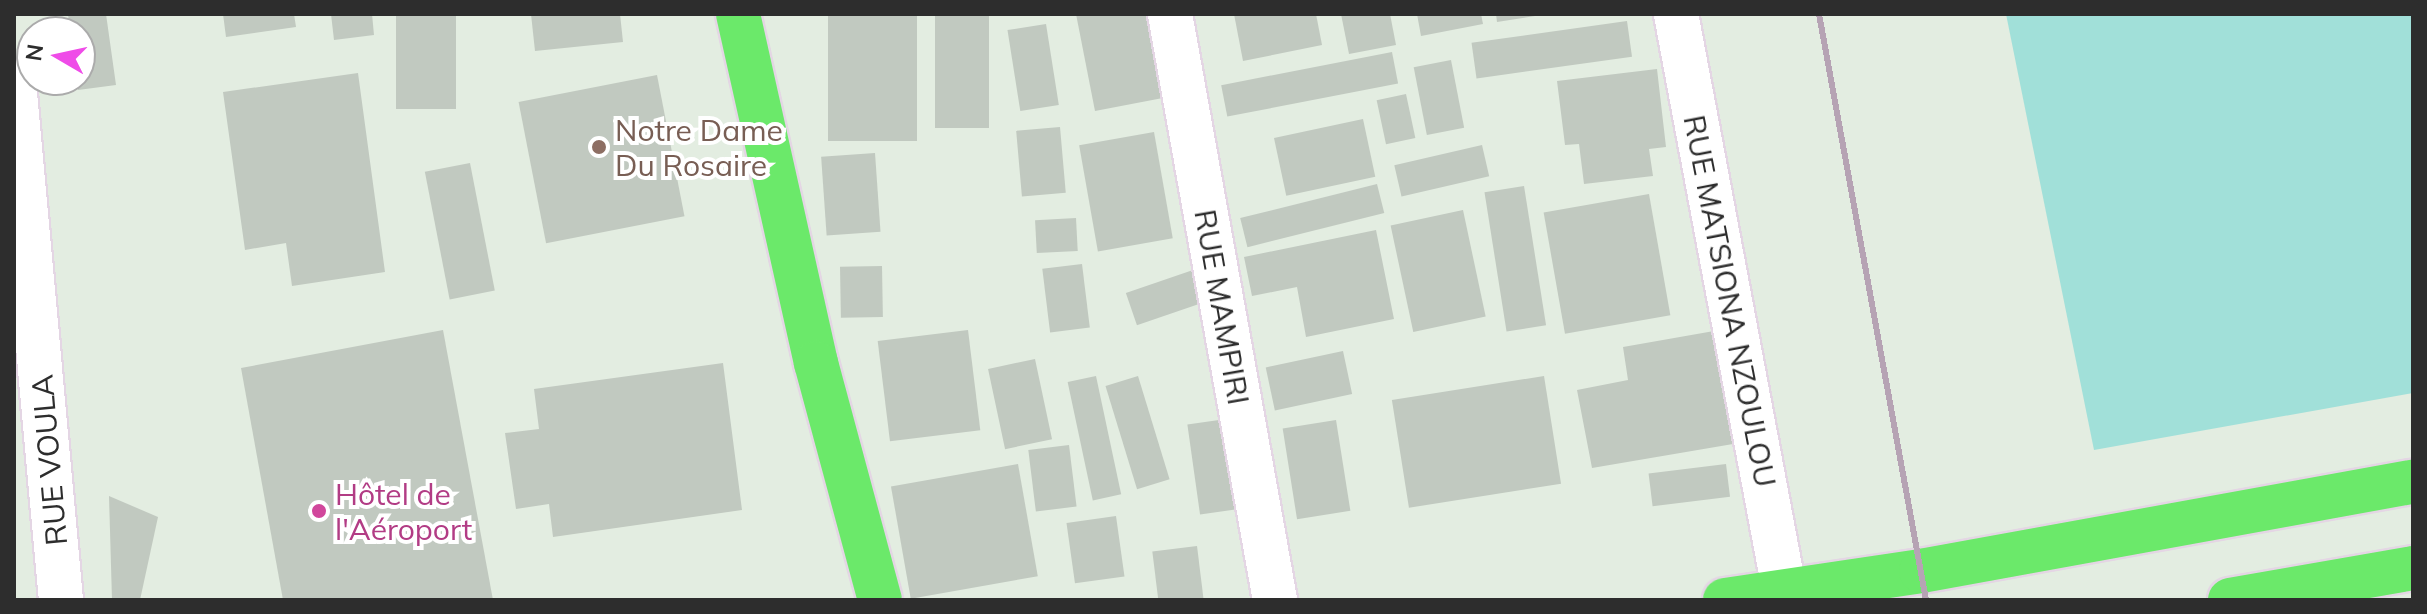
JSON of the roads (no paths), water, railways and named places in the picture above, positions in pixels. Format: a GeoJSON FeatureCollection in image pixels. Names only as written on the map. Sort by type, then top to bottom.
{"type":"FeatureCollection","features":[{"type":"Feature","properties":{"kind":"main road"},"geometry":{"type":"LineString","coordinates":[[738,14],[816,363],[880,600]]}},
{"type":"Feature","properties":{"kind":"main road"},"geometry":{"type":"LineString","coordinates":[[816,363],[852,600]]}},
{"type":"Feature","properties":{"kind":"main road"},"geometry":{"type":"LineString","coordinates":[[1725,600],[1921,571],[2413,482]]}},
{"type":"Feature","properties":{"kind":"main road"},"geometry":{"type":"LineString","coordinates":[[2230,600],[2413,568]]}},
{"type":"Feature","properties":{"kind":"street","name":"RUE MAMPIRI"},"geometry":{"type":"LineString","coordinates":[[1170,14],[1275,600]]}},
{"type":"Feature","properties":{"kind":"street","name":"RUE MATSIONA NZOULOU"},"geometry":{"type":"LineString","coordinates":[[1676,14],[1784,589]]}},
{"type":"Feature","properties":{"kind":"street","name":"RUE VOULA"},"geometry":{"type":"LineString","coordinates":[[14,82],[61,600]]}},
{"type":"Feature","properties":{"kind":"railway"},"geometry":{"type":"LineString","coordinates":[[1819,14],[1926,600]]}},
{"type":"Feature","properties":{"kind":"place","name":"Notre Dame Du Rosaire"},"geometry":{"type":"Point","coordinates":[599,147]}},
{"type":"Feature","properties":{"kind":"place","name":"Hôtel de l'Aéroport"},"geometry":{"type":"Point","coordinates":[319,511]}}]}
